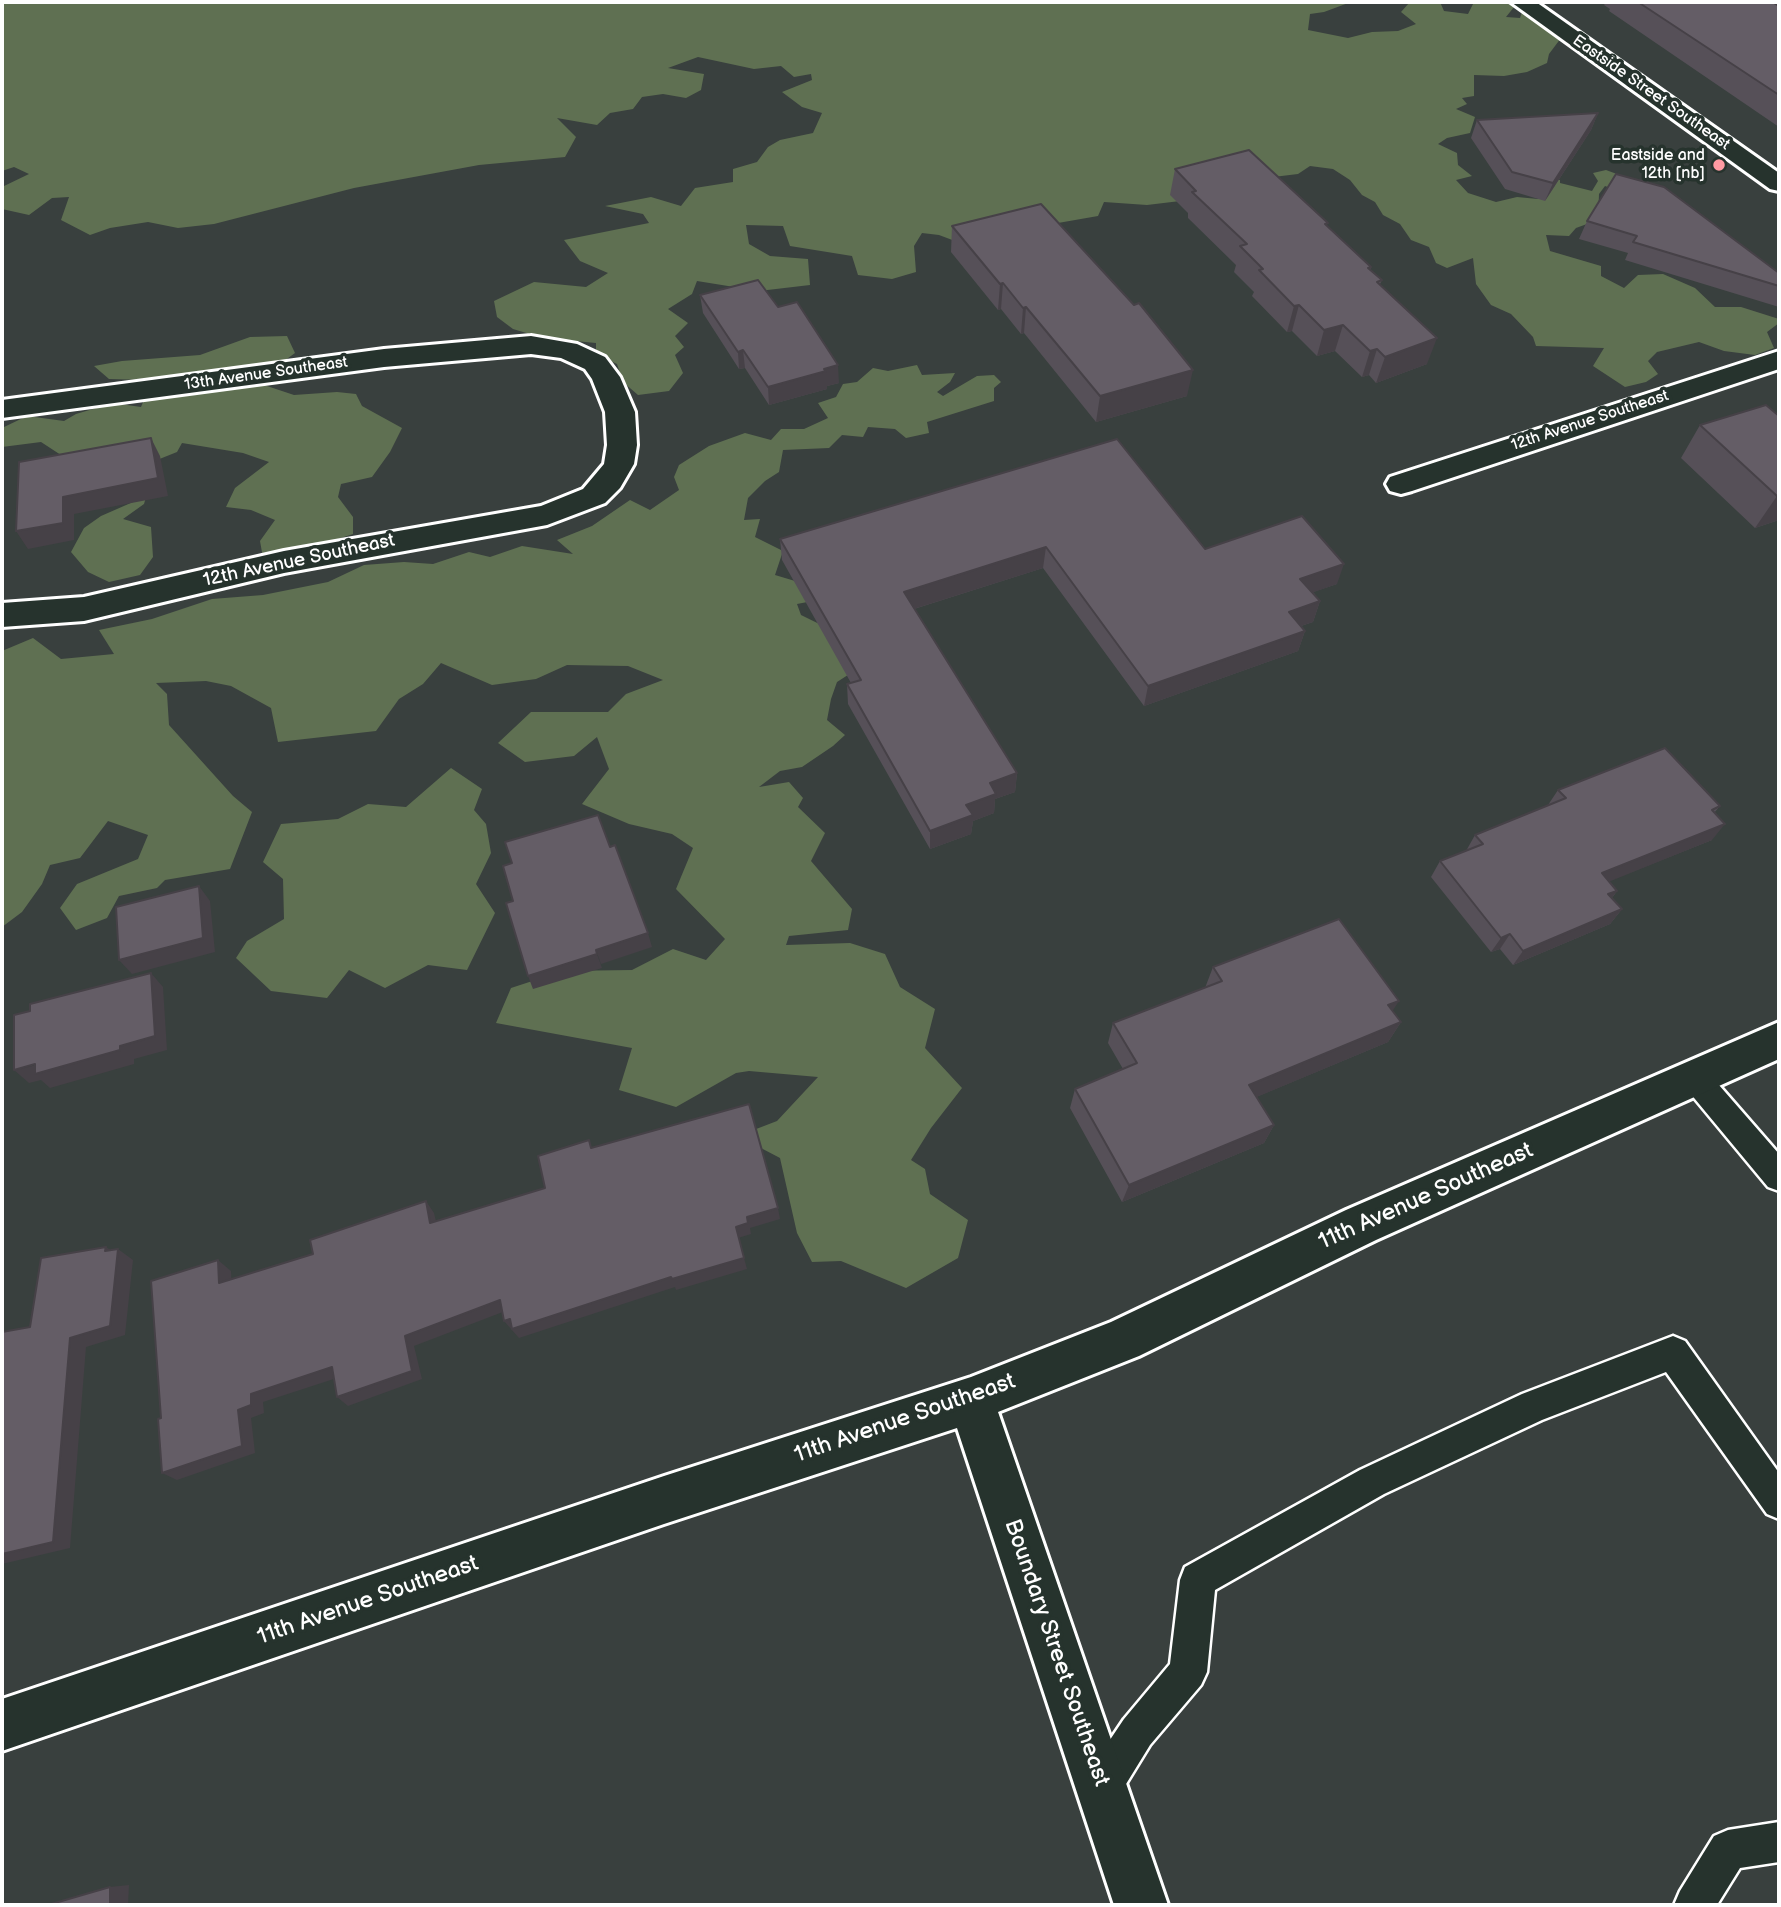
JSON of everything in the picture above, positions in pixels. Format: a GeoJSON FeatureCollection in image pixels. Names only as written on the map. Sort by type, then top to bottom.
{"type":"FeatureCollection","features":[{"type":"Feature","properties":{"kind":"street","name":"Eastside Street Southeast"},"geometry":{"type":"LineString","coordinates":[[1522,2],[1779,184]]}},
{"type":"Feature","properties":{"kind":"street","name":"13th Avenue Southeast"},"geometry":{"type":"LineString","coordinates":[[2,409],[384,358],[531,345],[567,350],[595,363],[614,393],[620,412],[622,445],[619,464],[610,481],[594,496]]}},
{"type":"Feature","properties":{"kind":"street","name":"12th Avenue Southeast"},"geometry":{"type":"LineString","coordinates":[[1401,484],[1779,360]]}},
{"type":"Feature","properties":{"kind":"street","name":"12th Avenue Southeast"},"geometry":{"type":"LineString","coordinates":[[2,615],[84,608],[296,560],[547,515],[594,496]]}},
{"type":"Feature","properties":{"kind":"street","name":"11th Avenue Southeast"},"geometry":{"type":"LineString","coordinates":[[2,1725],[688,1492],[971,1400],[1123,1340],[1361,1225],[1779,1040]]}},
{"type":"Feature","properties":{"kind":"street","name":"Boundary Street Southeast"},"geometry":{"type":"LineString","coordinates":[[971,1400],[1141,1905]]}},
{"type":"Feature","properties":{"kind":"lane"},"geometry":{"type":"LineString","coordinates":[[1695,1078],[1779,1177]]}},
{"type":"Feature","properties":{"kind":"lane"},"geometry":{"type":"LineString","coordinates":[[1101,1788],[1137,1732],[1188,1672],[1198,1580],[1373,1482],[1534,1406],[1673,1353],[1779,1502]]}},
{"type":"Feature","properties":{"kind":"lane"},"geometry":{"type":"LineString","coordinates":[[1694,1905],[1728,1850],[1779,1842]]}},
{"type":"Feature","properties":{"kind":"green space"},"geometry":{"type":"Polygon","coordinates":[[[2,2],[1351,2],[1310,14],[1308,30],[1348,38],[1372,32],[1398,31],[1416,24],[1401,12],[1409,3],[1440,2],[1444,11],[1468,14],[1474,2],[1506,2],[1514,7],[1506,17],[1520,18],[1523,9],[1561,38],[1549,54],[1547,63],[1527,72],[1504,76],[1474,75],[1474,96],[1462,98],[1467,104],[1456,109],[1475,117],[1470,133],[1447,138],[1438,144],[1457,153],[1458,165],[1472,176],[1456,180],[1468,193],[1496,202],[1517,197],[1538,199],[1536,176],[1560,180],[1560,183],[1592,191],[1598,181],[1593,173],[1606,170],[1625,177],[1624,193],[1605,186],[1599,194],[1598,220],[1576,228],[1569,236],[1546,235],[1550,251],[1601,266],[1601,276],[1624,288],[1638,275],[1663,274],[1695,288],[1715,307],[1741,307],[1779,319],[1779,323],[1767,332],[1774,348],[1755,355],[1724,351],[1699,342],[1657,352],[1648,361],[1658,374],[1646,382],[1625,387],[1593,366],[1604,348],[1536,346],[1533,337],[1511,314],[1491,305],[1476,284],[1473,258],[1447,268],[1436,263],[1429,247],[1411,240],[1400,224],[1383,215],[1375,202],[1362,195],[1350,180],[1333,169],[1310,166],[1298,174],[1265,178],[1230,195],[1147,205],[1104,202],[1098,216],[955,241],[922,233],[914,246],[916,272],[892,279],[858,275],[852,256],[790,246],[783,226],[746,225],[749,244],[770,256],[808,259],[810,285],[759,291],[697,281],[692,294],[668,309],[688,323],[675,336],[684,347],[675,355],[683,373],[669,391],[638,395],[623,382],[617,364],[596,354],[596,343],[543,338],[513,329],[497,317],[494,301],[534,282],[586,287],[608,273],[580,261],[564,240],[649,223],[643,214],[605,206],[651,197],[681,206],[695,188],[733,182],[733,169],[757,162],[768,147],[780,140],[813,133],[822,113],[802,107],[782,92],[812,80],[811,74],[794,77],[781,66],[754,69],[698,57],[668,68],[704,74],[701,90],[686,98],[663,94],[642,97],[633,109],[610,113],[597,125],[557,118],[576,137],[565,157],[479,165],[354,188],[214,224],[178,228],[148,222],[110,228],[90,235],[61,220],[69,197],[52,198],[29,215],[2,209],[2,187],[29,174],[14,167],[2,171],[2,2]]]}},
{"type":"Feature","properties":{"kind":"green space"},"geometry":{"type":"Polygon","coordinates":[[[287,336],[295,353],[280,364],[264,385],[294,395],[337,392],[356,394],[362,406],[402,428],[390,452],[372,477],[341,484],[338,497],[353,517],[353,534],[311,548],[263,558],[260,541],[275,520],[251,510],[226,507],[235,488],[269,462],[243,453],[182,443],[177,452],[157,460],[144,504],[123,519],[151,527],[153,557],[140,575],[109,582],[88,572],[71,552],[84,528],[101,516],[133,502],[41,442],[2,447],[2,428],[27,416],[64,421],[76,414],[113,403],[141,407],[146,395],[159,384],[145,380],[109,379],[94,366],[200,355],[250,337],[287,336]]]}},
{"type":"Feature","properties":{"kind":"green space"},"geometry":{"type":"Polygon","coordinates":[[[917,365],[922,375],[955,373],[950,382],[937,392],[943,396],[977,376],[994,375],[1001,382],[994,388],[994,401],[927,422],[929,433],[906,438],[895,429],[868,427],[863,437],[842,435],[829,448],[783,450],[779,472],[765,481],[748,498],[744,520],[760,519],[755,537],[783,551],[775,575],[805,584],[823,599],[797,604],[801,615],[858,643],[865,664],[837,682],[831,699],[827,720],[845,735],[802,767],[780,771],[759,787],[789,782],[803,798],[798,807],[825,833],[811,861],[852,909],[848,930],[789,936],[786,945],[850,943],[885,954],[900,987],[935,1009],[925,1048],[962,1088],[931,1128],[911,1160],[925,1169],[930,1194],[968,1220],[958,1258],[906,1288],[841,1261],[812,1262],[797,1233],[780,1158],[738,1136],[777,1121],[818,1077],[749,1071],[736,1073],[676,1107],[619,1090],[632,1048],[496,1023],[511,988],[563,971],[632,970],[673,949],[706,960],[725,939],[676,889],[693,848],[672,834],[629,824],[582,804],[609,769],[597,737],[574,756],[525,762],[498,743],[531,712],[608,712],[626,694],[663,680],[628,666],[567,665],[536,679],[492,685],[441,663],[423,684],[399,699],[376,731],[278,742],[271,708],[231,686],[206,681],[156,683],[167,694],[169,725],[233,796],[252,812],[230,869],[165,880],[157,888],[119,896],[107,918],[76,930],[60,908],[77,884],[138,859],[148,835],[108,821],[80,858],[50,865],[42,884],[22,912],[2,927],[2,651],[33,638],[61,659],[114,654],[99,630],[152,619],[212,599],[263,595],[328,582],[364,565],[404,562],[433,564],[469,552],[490,557],[522,546],[573,554],[557,540],[592,526],[630,500],[650,510],[679,490],[674,477],[679,465],[709,446],[745,433],[771,440],[781,429],[804,429],[828,418],[818,403],[836,397],[843,384],[857,382],[873,368],[888,371],[917,365]]]}},
{"type":"Feature","properties":{"kind":"green space"},"geometry":{"type":"Polygon","coordinates":[[[451,768],[482,789],[474,810],[486,824],[491,853],[476,884],[495,913],[467,970],[428,965],[385,988],[349,970],[327,998],[271,991],[236,958],[247,941],[284,919],[283,879],[263,862],[281,824],[338,819],[368,804],[406,807],[451,768]]]}},
{"type":"Feature","properties":{"kind":"building"},"geometry":{"type":"Polygon","coordinates":[[[1638,2],[1772,2],[1779,6],[1779,95],[1638,2]]]}},
{"type":"Feature","properties":{"kind":"building"},"geometry":{"type":"Polygon","coordinates":[[[1598,113],[1553,183],[1512,172],[1477,120],[1598,113]]]}},
{"type":"Feature","properties":{"kind":"building"},"geometry":{"type":"Polygon","coordinates":[[[1249,150],[1328,223],[1325,224],[1382,280],[1377,282],[1437,338],[1385,357],[1377,349],[1370,351],[1343,325],[1324,330],[1299,305],[1294,306],[1240,246],[1247,244],[1192,192],[1196,191],[1175,169],[1249,150]]]}},
{"type":"Feature","properties":{"kind":"building"},"geometry":{"type":"Polygon","coordinates":[[[1616,174],[1664,187],[1779,273],[1779,286],[1633,242],[1637,236],[1587,221],[1616,174]]]}},
{"type":"Feature","properties":{"kind":"building"},"geometry":{"type":"Polygon","coordinates":[[[1041,204],[1134,305],[1139,303],[1193,370],[1100,396],[1026,307],[1023,308],[1003,283],[1000,284],[952,226],[1041,204]]]}},
{"type":"Feature","properties":{"kind":"building"},"geometry":{"type":"Polygon","coordinates":[[[758,280],[778,307],[797,302],[838,365],[824,369],[826,371],[768,387],[743,350],[738,352],[700,295],[758,280]]]}},
{"type":"Feature","properties":{"kind":"building"},"geometry":{"type":"Polygon","coordinates":[[[1766,405],[1779,416],[1777,496],[1700,425],[1766,405]]]}},
{"type":"Feature","properties":{"kind":"building"},"geometry":{"type":"Polygon","coordinates":[[[151,438],[158,478],[63,497],[63,523],[16,531],[19,462],[151,438]]]}},
{"type":"Feature","properties":{"kind":"building"},"geometry":{"type":"Polygon","coordinates":[[[1117,439],[1205,549],[1302,516],[1344,564],[1300,579],[1320,601],[1289,612],[1305,631],[1148,686],[1046,547],[904,592],[1017,773],[990,783],[996,794],[966,805],[973,815],[930,831],[847,684],[861,680],[780,539],[1117,439]]]}},
{"type":"Feature","properties":{"kind":"building"},"geometry":{"type":"Polygon","coordinates":[[[1665,748],[1720,806],[1712,810],[1725,824],[1602,873],[1617,891],[1608,894],[1622,909],[1523,951],[1510,934],[1501,938],[1440,861],[1483,844],[1475,835],[1566,798],[1558,790],[1665,748]]]}},
{"type":"Feature","properties":{"kind":"building"},"geometry":{"type":"Polygon","coordinates":[[[598,815],[610,847],[615,845],[648,933],[596,950],[597,954],[528,976],[506,903],[513,901],[503,866],[512,863],[505,842],[598,815]]]}},
{"type":"Feature","properties":{"kind":"building"},"geometry":{"type":"Polygon","coordinates":[[[199,886],[203,938],[119,960],[116,907],[199,886]]]}},
{"type":"Feature","properties":{"kind":"building"},"geometry":{"type":"Polygon","coordinates":[[[1339,919],[1399,1001],[1388,1005],[1401,1022],[1249,1085],[1274,1125],[1129,1185],[1075,1089],[1137,1063],[1113,1023],[1222,981],[1213,967],[1339,919]]]}},
{"type":"Feature","properties":{"kind":"building"},"geometry":{"type":"Polygon","coordinates":[[[151,973],[155,1036],[120,1046],[120,1050],[35,1074],[35,1064],[14,1070],[14,1015],[30,1011],[30,1004],[151,973]]]}},
{"type":"Feature","properties":{"kind":"building"},"geometry":{"type":"Polygon","coordinates":[[[749,1104],[778,1208],[747,1217],[748,1223],[736,1227],[744,1258],[672,1279],[671,1277],[512,1329],[510,1319],[504,1321],[500,1300],[405,1336],[412,1371],[337,1397],[332,1367],[251,1394],[251,1405],[238,1410],[242,1446],[162,1473],[158,1419],[161,1418],[151,1281],[218,1260],[219,1283],[313,1254],[310,1240],[426,1201],[430,1223],[545,1188],[538,1156],[589,1140],[591,1148],[749,1104]]]}},
{"type":"Feature","properties":{"kind":"building"},"geometry":{"type":"Polygon","coordinates":[[[106,1247],[105,1251],[118,1249],[110,1326],[70,1338],[53,1542],[2,1554],[2,1332],[30,1327],[41,1258],[106,1247]]]}},
{"type":"Feature","properties":{"kind":"building"},"geometry":{"type":"Polygon","coordinates":[[[110,1887],[110,1905],[48,1905],[110,1887]]]}},
{"type":"Feature","properties":{"kind":"place","name":"Eastside and 12th [nb]"},"geometry":{"type":"Point","coordinates":[1719,165]}}]}
